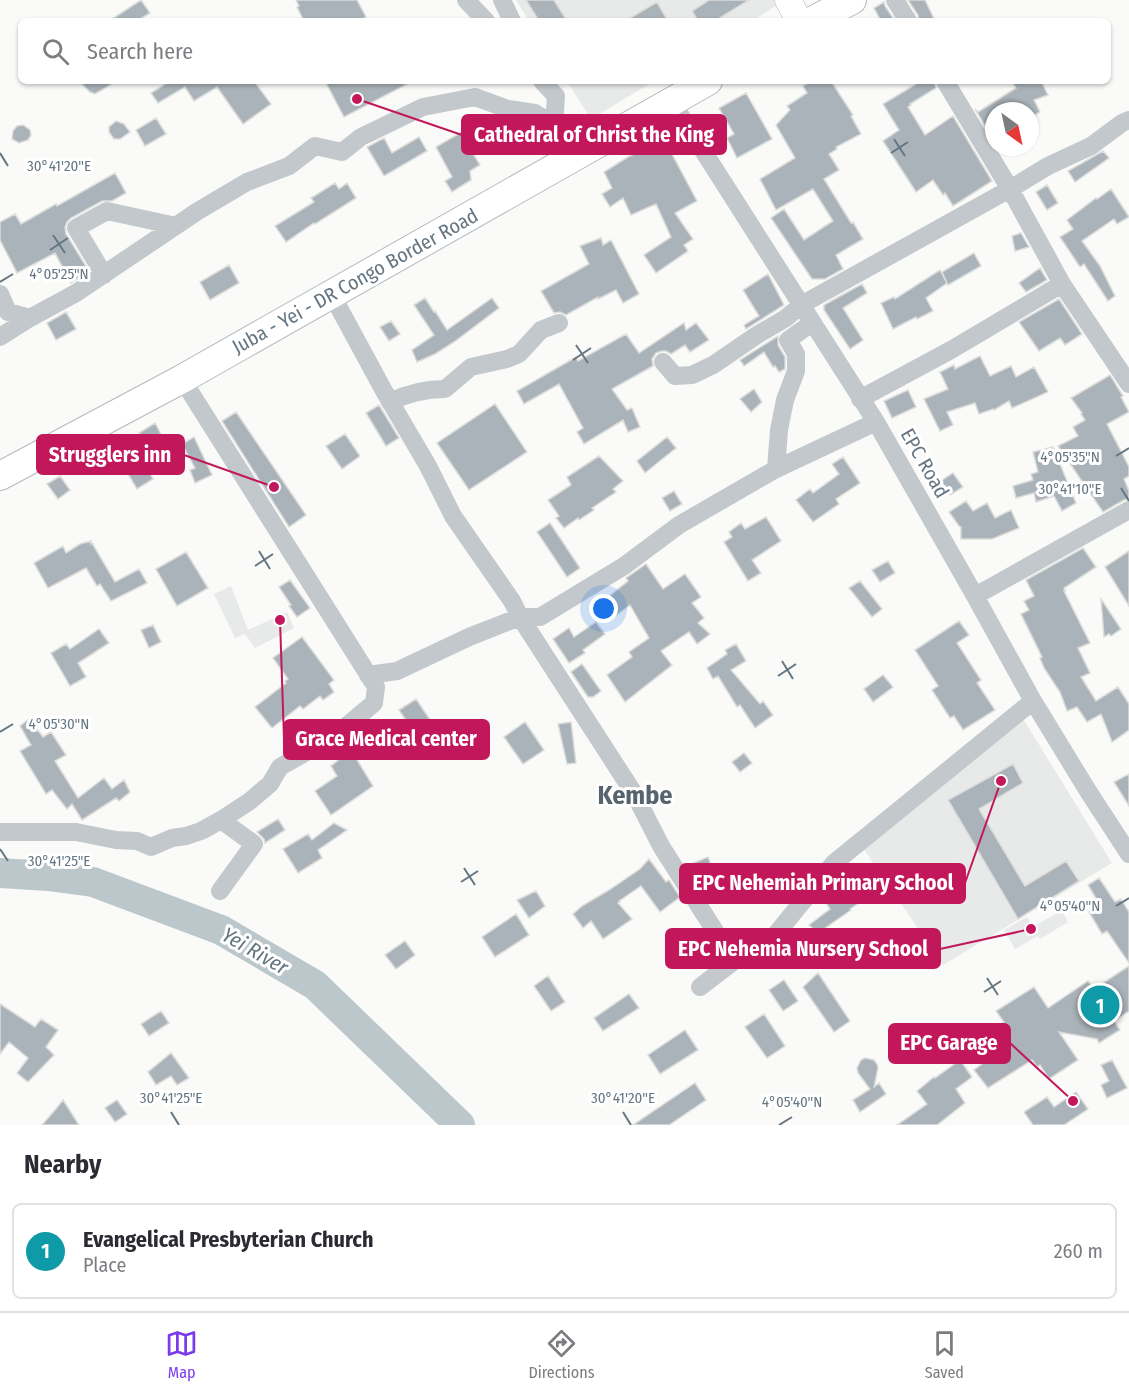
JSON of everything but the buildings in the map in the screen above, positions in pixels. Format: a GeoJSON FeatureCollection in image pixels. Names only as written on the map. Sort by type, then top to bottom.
{"type":"FeatureCollection","features":[{"type":"Feature","properties":{"kind":"main road"},"geometry":{"type":"LineString","coordinates":[[818,18],[852,0]]}},
{"type":"Feature","properties":{"kind":"main road","name":"Juba - Yei - DR Congo Border Road"},"geometry":{"type":"LineString","coordinates":[[0,476],[182,379],[703,84]]}},
{"type":"Feature","properties":{"kind":"street"},"geometry":{"type":"LineString","coordinates":[[466,0],[483,18]]}},
{"type":"Feature","properties":{"kind":"street"},"geometry":{"type":"LineString","coordinates":[[502,0],[511,18]]}},
{"type":"Feature","properties":{"kind":"street"},"geometry":{"type":"LineString","coordinates":[[788,0],[797,18]]}},
{"type":"Feature","properties":{"kind":"street"},"geometry":{"type":"LineString","coordinates":[[895,0],[907,18]]}},
{"type":"Feature","properties":{"kind":"street"},"geometry":{"type":"LineString","coordinates":[[545,84],[556,96],[554,125]]}},
{"type":"Feature","properties":{"kind":"street"},"geometry":{"type":"LineString","coordinates":[[947,84],[1010,189],[1062,284],[1128,379]]}},
{"type":"Feature","properties":{"kind":"street"},"geometry":{"type":"LineString","coordinates":[[0,337],[76,293],[198,211],[247,182],[289,166],[315,146],[342,152],[361,137],[423,107],[474,97],[508,109],[535,113],[554,125],[566,140],[575,157]]}},
{"type":"Feature","properties":{"kind":"street","name":"EPC Road"},"geometry":{"type":"LineString","coordinates":[[672,102],[876,422],[1033,701],[1129,854]]}},
{"type":"Feature","properties":{"kind":"street"},"geometry":{"type":"LineString","coordinates":[[663,362],[675,376],[692,375],[713,365],[757,334],[786,318],[801,305],[1010,189],[1048,165],[1091,146],[1129,120]]}},
{"type":"Feature","properties":{"kind":"street"},"geometry":{"type":"LineString","coordinates":[[104,274],[76,228],[107,211],[176,226]]}},
{"type":"Feature","properties":{"kind":"street"},"geometry":{"type":"LineString","coordinates":[[860,399],[951,350],[1062,284]]}},
{"type":"Feature","properties":{"kind":"street"},"geometry":{"type":"LineString","coordinates":[[0,294],[8,312],[30,318]]}},
{"type":"Feature","properties":{"kind":"street"},"geometry":{"type":"LineString","coordinates":[[332,295],[390,402],[428,466],[453,516],[512,601],[520,618],[635,795],[661,846],[734,961]]}},
{"type":"Feature","properties":{"kind":"street"},"geometry":{"type":"LineString","coordinates":[[390,402],[404,395],[428,389],[446,389],[471,366],[507,359],[519,354],[541,330],[559,323]]}},
{"type":"Feature","properties":{"kind":"street"},"geometry":{"type":"LineString","coordinates":[[776,469],[784,400],[796,371],[796,354],[788,340],[812,323]]}},
{"type":"Feature","properties":{"kind":"street"},"geometry":{"type":"LineString","coordinates":[[0,832],[76,832],[116,840],[137,841],[151,847],[172,838],[201,831],[250,801],[270,784],[280,767],[336,735],[374,703],[376,687],[182,379]]}},
{"type":"Feature","properties":{"kind":"street"},"geometry":{"type":"LineString","coordinates":[[368,675],[397,671],[469,637],[520,618],[540,617],[624,566],[679,525],[776,469],[876,422]]}},
{"type":"Feature","properties":{"kind":"street"},"geometry":{"type":"LineString","coordinates":[[975,596],[1129,510]]}},
{"type":"Feature","properties":{"kind":"street"},"geometry":{"type":"LineString","coordinates":[[700,987],[734,961],[772,939],[834,863],[1033,701]]}},
{"type":"Feature","properties":{"kind":"street"},"geometry":{"type":"LineString","coordinates":[[219,891],[255,844],[221,820]]}},
{"type":"Feature","properties":{"kind":"shaded area"},"geometry":{"type":"Polygon","coordinates":[[[516,0],[784,0],[757,18],[527,18],[516,0]]]}},
{"type":"Feature","properties":{"kind":"shaded area"},"geometry":{"type":"Polygon","coordinates":[[[569,84],[649,84],[591,119],[569,84]]]}},
{"type":"Feature","properties":{"kind":"shaded area"},"geometry":{"type":"Polygon","coordinates":[[[231,586],[248,630],[287,612],[294,628],[255,648],[245,634],[235,638],[214,594],[231,586]]]}},
{"type":"Feature","properties":{"kind":"shaded area"},"geometry":{"type":"Polygon","coordinates":[[[1022,717],[1112,863],[943,965],[861,845],[1022,717]]]}},
{"type":"Feature","properties":{"kind":"shaded area"},"geometry":{"type":"Polygon","coordinates":[[[1062,910],[1068,922],[1040,939],[1038,936],[1015,949],[1004,930],[1027,917],[1033,927],[1062,910]]]}},
{"type":"Feature","properties":{"kind":"waterway","name":"Yei River"},"geometry":{"type":"LineString","coordinates":[[0,873],[93,882],[221,930],[315,985],[460,1125]]}},
{"type":"Feature","properties":{"kind":"place","name":"Cathedral of Christ the King"},"geometry":{"type":"Point","coordinates":[357,99]}},
{"type":"Feature","properties":{"kind":"place","name":"Strugglers inn"},"geometry":{"type":"Point","coordinates":[274,487]}},
{"type":"Feature","properties":{"kind":"place","name":"Grace Medical center"},"geometry":{"type":"Point","coordinates":[280,620]}},
{"type":"Feature","properties":{"kind":"place","name":"EPC Nehemiah Primary School"},"geometry":{"type":"Point","coordinates":[1001,781]}},
{"type":"Feature","properties":{"kind":"place","name":"EPC Nehemia Nursery School"},"geometry":{"type":"Point","coordinates":[1031,929]}},
{"type":"Feature","properties":{"kind":"place","name":"Evangelical Presbyterian Church"},"geometry":{"type":"Point","coordinates":[1100,1005]}},
{"type":"Feature","properties":{"kind":"place","name":"EPC Garage"},"geometry":{"type":"Point","coordinates":[1073,1101]}},
{"type":"Feature","properties":{"kind":"district","name":"Kembe"},"geometry":{"type":"Point","coordinates":[635,795]}}]}
